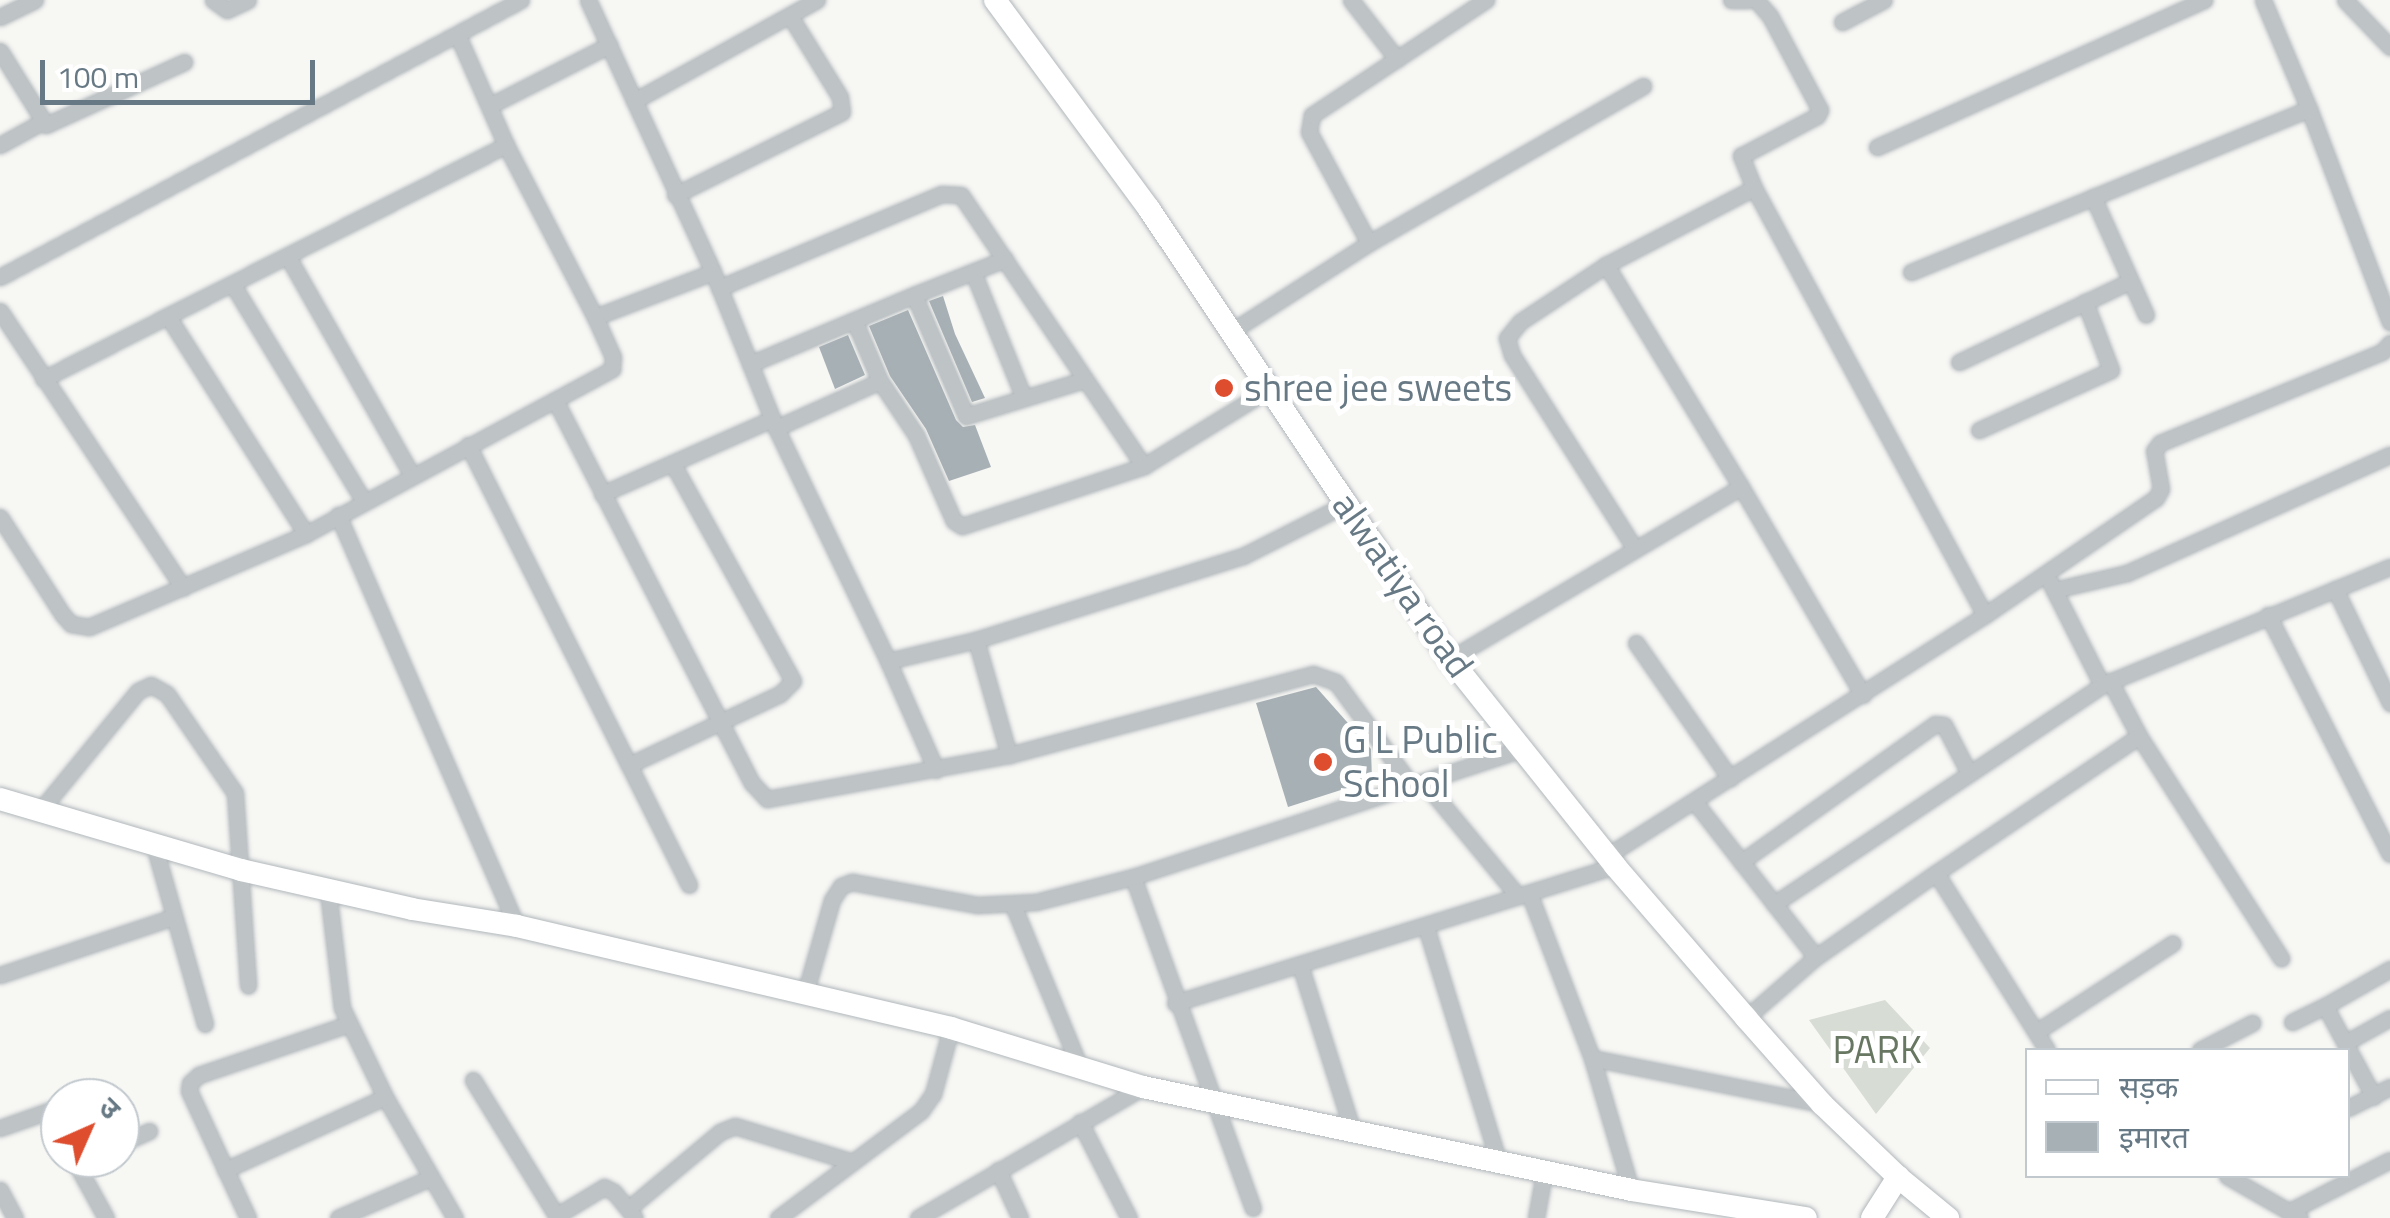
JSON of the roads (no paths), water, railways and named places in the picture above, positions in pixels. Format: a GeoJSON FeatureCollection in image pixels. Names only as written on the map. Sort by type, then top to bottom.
{"type":"FeatureCollection","features":[{"type":"Feature","properties":{"kind":"street"},"geometry":{"type":"LineString","coordinates":[[0,17],[35,0]]}},
{"type":"Feature","properties":{"kind":"street"},"geometry":{"type":"LineString","coordinates":[[213,0],[227,10],[248,0]]}},
{"type":"Feature","properties":{"kind":"street"},"geometry":{"type":"LineString","coordinates":[[0,276],[520,0]]}},
{"type":"Feature","properties":{"kind":"street"},"geometry":{"type":"LineString","coordinates":[[588,0],[713,272],[774,423],[936,770]]}},
{"type":"Feature","properties":{"kind":"street"},"geometry":{"type":"LineString","coordinates":[[634,101],[816,0]]}},
{"type":"Feature","properties":{"kind":"street","name":"alwatiya road"},"geometry":{"type":"LineString","coordinates":[[995,0],[1271,388],[1450,660],[1610,861],[1822,1104],[1940,1212]]}},
{"type":"Feature","properties":{"kind":"street"},"geometry":{"type":"LineString","coordinates":[[1352,0],[1397,59]]}},
{"type":"Feature","properties":{"kind":"street"},"geometry":{"type":"LineString","coordinates":[[1369,243],[1308,122],[1486,0]]}},
{"type":"Feature","properties":{"kind":"street"},"geometry":{"type":"LineString","coordinates":[[1731,0],[1748,0]]}},
{"type":"Feature","properties":{"kind":"street"},"geometry":{"type":"LineString","coordinates":[[1756,0],[1765,6],[1820,110],[1817,116],[1741,156],[1754,188],[1985,614]]}},
{"type":"Feature","properties":{"kind":"street"},"geometry":{"type":"LineString","coordinates":[[1842,22],[1884,0]]}},
{"type":"Feature","properties":{"kind":"street"},"geometry":{"type":"LineString","coordinates":[[1877,147],[2204,0]]}},
{"type":"Feature","properties":{"kind":"street"},"geometry":{"type":"LineString","coordinates":[[2263,0],[2309,108],[2390,322]]}},
{"type":"Feature","properties":{"kind":"street"},"geometry":{"type":"LineString","coordinates":[[2345,0],[2390,48]]}},
{"type":"Feature","properties":{"kind":"street"},"geometry":{"type":"LineString","coordinates":[[675,195],[842,112],[840,97],[794,9]]}},
{"type":"Feature","properties":{"kind":"street"},"geometry":{"type":"LineString","coordinates":[[0,517],[63,616],[80,628],[306,534],[555,400],[614,364],[595,317],[506,145],[458,36]]}},
{"type":"Feature","properties":{"kind":"street"},"geometry":{"type":"LineString","coordinates":[[489,106],[609,45]]}},
{"type":"Feature","properties":{"kind":"street"},"geometry":{"type":"LineString","coordinates":[[2,59],[42,122]]}},
{"type":"Feature","properties":{"kind":"street"},"geometry":{"type":"LineString","coordinates":[[0,145],[42,122],[52,124],[184,62]]}},
{"type":"Feature","properties":{"kind":"street"},"geometry":{"type":"LineString","coordinates":[[1232,332],[1369,243],[1643,86]]}},
{"type":"Feature","properties":{"kind":"street"},"geometry":{"type":"LineString","coordinates":[[1911,272],[2309,108]]}},
{"type":"Feature","properties":{"kind":"street"},"geometry":{"type":"LineString","coordinates":[[42,379],[506,145]]}},
{"type":"Feature","properties":{"kind":"street"},"geometry":{"type":"LineString","coordinates":[[1635,549],[1512,356],[1507,338],[1520,322],[1606,265],[1754,188]]}},
{"type":"Feature","properties":{"kind":"street"},"geometry":{"type":"LineString","coordinates":[[720,288],[951,192],[967,201],[1144,466]]}},
{"type":"Feature","properties":{"kind":"street"},"geometry":{"type":"LineString","coordinates":[[2092,198],[2146,315]]}},
{"type":"Feature","properties":{"kind":"street"},"geometry":{"type":"LineString","coordinates":[[288,257],[412,475]]}},
{"type":"Feature","properties":{"kind":"street"},"geometry":{"type":"LineString","coordinates":[[750,364],[1006,260]]}},
{"type":"Feature","properties":{"kind":"street"},"geometry":{"type":"LineString","coordinates":[[1606,265],[1863,694]]}},
{"type":"Feature","properties":{"kind":"street"},"geometry":{"type":"LineString","coordinates":[[595,317],[713,272]]}},
{"type":"Feature","properties":{"kind":"street"},"geometry":{"type":"LineString","coordinates":[[973,272],[1024,398]]}},
{"type":"Feature","properties":{"kind":"street"},"geometry":{"type":"LineString","coordinates":[[1959,362],[2130,281]]}},
{"type":"Feature","properties":{"kind":"street"},"geometry":{"type":"LineString","coordinates":[[233,285],[364,501]]}},
{"type":"Feature","properties":{"kind":"street"},"geometry":{"type":"LineString","coordinates":[[914,295],[966,416],[1084,380]]}},
{"type":"Feature","properties":{"kind":"street"},"geometry":{"type":"LineString","coordinates":[[1980,430],[2111,370],[2085,302]]}},
{"type":"Feature","properties":{"kind":"street"},"geometry":{"type":"LineString","coordinates":[[0,311],[183,588]]}},
{"type":"Feature","properties":{"kind":"street"},"geometry":{"type":"LineString","coordinates":[[168,318],[306,534]]}},
{"type":"Feature","properties":{"kind":"street"},"geometry":{"type":"LineString","coordinates":[[854,320],[880,381],[916,435],[954,521],[962,526],[1144,466],[1271,388]]}},
{"type":"Feature","properties":{"kind":"street"},"geometry":{"type":"LineString","coordinates":[[1175,1003],[1426,927],[1610,861],[1694,801],[2046,574],[2156,498],[2161,489],[2154,451],[2160,443],[2382,352],[2390,343]]}},
{"type":"Feature","properties":{"kind":"street"},"geometry":{"type":"LineString","coordinates":[[602,494],[880,381]]}},
{"type":"Feature","properties":{"kind":"street"},"geometry":{"type":"LineString","coordinates":[[555,400],[752,783],[768,799],[1009,755],[1313,674],[1336,682],[1418,784],[1524,894],[1592,1058],[1631,1190]]}},
{"type":"Feature","properties":{"kind":"street"},"geometry":{"type":"LineString","coordinates":[[468,445],[689,884]]}},
{"type":"Feature","properties":{"kind":"street"},"geometry":{"type":"LineString","coordinates":[[2054,590],[2127,573],[2390,455]]}},
{"type":"Feature","properties":{"kind":"street"},"geometry":{"type":"LineString","coordinates":[[629,765],[788,689],[792,673],[672,463]]}},
{"type":"Feature","properties":{"kind":"street"},"geometry":{"type":"LineString","coordinates":[[1450,660],[1741,486]]}},
{"type":"Feature","properties":{"kind":"street"},"geometry":{"type":"LineString","coordinates":[[888,661],[976,640],[1243,556],[1346,504]]}},
{"type":"Feature","properties":{"kind":"street"},"geometry":{"type":"LineString","coordinates":[[338,515],[517,926]]}},
{"type":"Feature","properties":{"kind":"street"},"geometry":{"type":"LineString","coordinates":[[1774,904],[2106,682],[2390,567]]}},
{"type":"Feature","properties":{"kind":"street"},"geometry":{"type":"LineString","coordinates":[[2046,574],[2139,736],[2281,958]]}},
{"type":"Feature","properties":{"kind":"street"},"geometry":{"type":"LineString","coordinates":[[2334,589],[2390,703]]}},
{"type":"Feature","properties":{"kind":"street"},"geometry":{"type":"LineString","coordinates":[[2268,615],[2390,854]]}},
{"type":"Feature","properties":{"kind":"street"},"geometry":{"type":"LineString","coordinates":[[976,640],[1009,755]]}},
{"type":"Feature","properties":{"kind":"street"},"geometry":{"type":"LineString","coordinates":[[1636,643],[1730,778]]}},
{"type":"Feature","properties":{"kind":"street"},"geometry":{"type":"LineString","coordinates":[[39,812],[138,691],[158,686],[235,793],[248,986]]}},
{"type":"Feature","properties":{"kind":"street"},"geometry":{"type":"LineString","coordinates":[[1741,862],[1935,724],[1944,724],[1969,773]]}},
{"type":"Feature","properties":{"kind":"street"},"geometry":{"type":"LineString","coordinates":[[1746,1018],[1816,957],[2139,736]]}},
{"type":"Feature","properties":{"kind":"street"},"geometry":{"type":"LineString","coordinates":[[805,994],[832,900],[841,886],[852,882],[977,905],[1013,905],[1133,877],[1523,749]]}},
{"type":"Feature","properties":{"kind":"street"},"geometry":{"type":"LineString","coordinates":[[0,799],[242,870],[517,926],[951,1028],[1143,1087],[1546,1168],[1631,1190],[1806,1218]]}},
{"type":"Feature","properties":{"kind":"street"},"geometry":{"type":"LineString","coordinates":[[1694,801],[1816,957]]}},
{"type":"Feature","properties":{"kind":"street"},"geometry":{"type":"LineString","coordinates":[[154,845],[205,1024]]}},
{"type":"Feature","properties":{"kind":"street"},"geometry":{"type":"LineString","coordinates":[[1936,873],[2046,1048]]}},
{"type":"Feature","properties":{"kind":"street"},"geometry":{"type":"LineString","coordinates":[[1133,877],[1175,1003],[1253,1208]]}},
{"type":"Feature","properties":{"kind":"street"},"geometry":{"type":"LineString","coordinates":[[328,890],[337,993],[385,1097],[454,1218]]}},
{"type":"Feature","properties":{"kind":"street"},"geometry":{"type":"LineString","coordinates":[[1013,905],[1081,1070]]}},
{"type":"Feature","properties":{"kind":"street"},"geometry":{"type":"LineString","coordinates":[[0,974],[174,917]]}},
{"type":"Feature","properties":{"kind":"street"},"geometry":{"type":"LineString","coordinates":[[1426,927],[1498,1159]]}},
{"type":"Feature","properties":{"kind":"street"},"geometry":{"type":"LineString","coordinates":[[2036,1032],[2173,943]]}},
{"type":"Feature","properties":{"kind":"street"},"geometry":{"type":"LineString","coordinates":[[1300,965],[1352,1129]]}},
{"type":"Feature","properties":{"kind":"street"},"geometry":{"type":"LineString","coordinates":[[2292,1022],[2390,969]]}},
{"type":"Feature","properties":{"kind":"street"},"geometry":{"type":"LineString","coordinates":[[2325,1006],[2348,1048]]}},
{"type":"Feature","properties":{"kind":"street"},"geometry":{"type":"LineString","coordinates":[[2345,1042],[2390,1018]]}},
{"type":"Feature","properties":{"kind":"street"},"geometry":{"type":"LineString","coordinates":[[2204,1048],[2252,1022]]}},
{"type":"Feature","properties":{"kind":"street"},"geometry":{"type":"LineString","coordinates":[[244,1217],[189,1090],[194,1078],[349,1024]]}},
{"type":"Feature","properties":{"kind":"street"},"geometry":{"type":"LineString","coordinates":[[778,1218],[928,1103],[951,1028]]}},
{"type":"Feature","properties":{"kind":"street"},"geometry":{"type":"LineString","coordinates":[[2350,1051],[2374,1096]]}},
{"type":"Feature","properties":{"kind":"street"},"geometry":{"type":"LineString","coordinates":[[1592,1058],[1822,1104]]}},
{"type":"Feature","properties":{"kind":"street"},"geometry":{"type":"LineString","coordinates":[[473,1080],[557,1217],[604,1186],[631,1213],[720,1132],[735,1126],[853,1162]]}},
{"type":"Feature","properties":{"kind":"street"},"geometry":{"type":"LineString","coordinates":[[918,1218],[1143,1087]]}},
{"type":"Feature","properties":{"kind":"street"},"geometry":{"type":"LineString","coordinates":[[2350,1107],[2390,1087]]}},
{"type":"Feature","properties":{"kind":"street"},"geometry":{"type":"LineString","coordinates":[[225,1170],[385,1097]]}},
{"type":"Feature","properties":{"kind":"street"},"geometry":{"type":"LineString","coordinates":[[0,1128],[40,1114]]}},
{"type":"Feature","properties":{"kind":"street"},"geometry":{"type":"LineString","coordinates":[[1080,1122],[1129,1218]]}},
{"type":"Feature","properties":{"kind":"street"},"geometry":{"type":"LineString","coordinates":[[140,1135],[149,1131]]}},
{"type":"Feature","properties":{"kind":"street"},"geometry":{"type":"LineString","coordinates":[[2230,1178],[2294,1215],[2390,1160]]}},
{"type":"Feature","properties":{"kind":"street"},"geometry":{"type":"LineString","coordinates":[[1536,1218],[1546,1168]]}},
{"type":"Feature","properties":{"kind":"street"},"geometry":{"type":"LineString","coordinates":[[998,1170],[1020,1218]]}},
{"type":"Feature","properties":{"kind":"street"},"geometry":{"type":"LineString","coordinates":[[1872,1218],[1898,1177]]}},
{"type":"Feature","properties":{"kind":"street"},"geometry":{"type":"LineString","coordinates":[[83,1178],[106,1218]]}},
{"type":"Feature","properties":{"kind":"street"},"geometry":{"type":"LineString","coordinates":[[338,1218],[430,1178]]}},
{"type":"Feature","properties":{"kind":"street"},"geometry":{"type":"LineString","coordinates":[[0,1190],[15,1218]]}},
{"type":"Feature","properties":{"kind":"street"},"geometry":{"type":"LineString","coordinates":[[1909,1218],[1940,1212]]}},
{"type":"Feature","properties":{"kind":"place","name":"shree jee sweets"},"geometry":{"type":"Point","coordinates":[1224,388]}},
{"type":"Feature","properties":{"kind":"place","name":"G L Public School"},"geometry":{"type":"Point","coordinates":[1323,762]}},
{"type":"Feature","properties":{"kind":"park label","name":"PARK"},"geometry":{"type":"Point","coordinates":[1877,1050]}}]}
